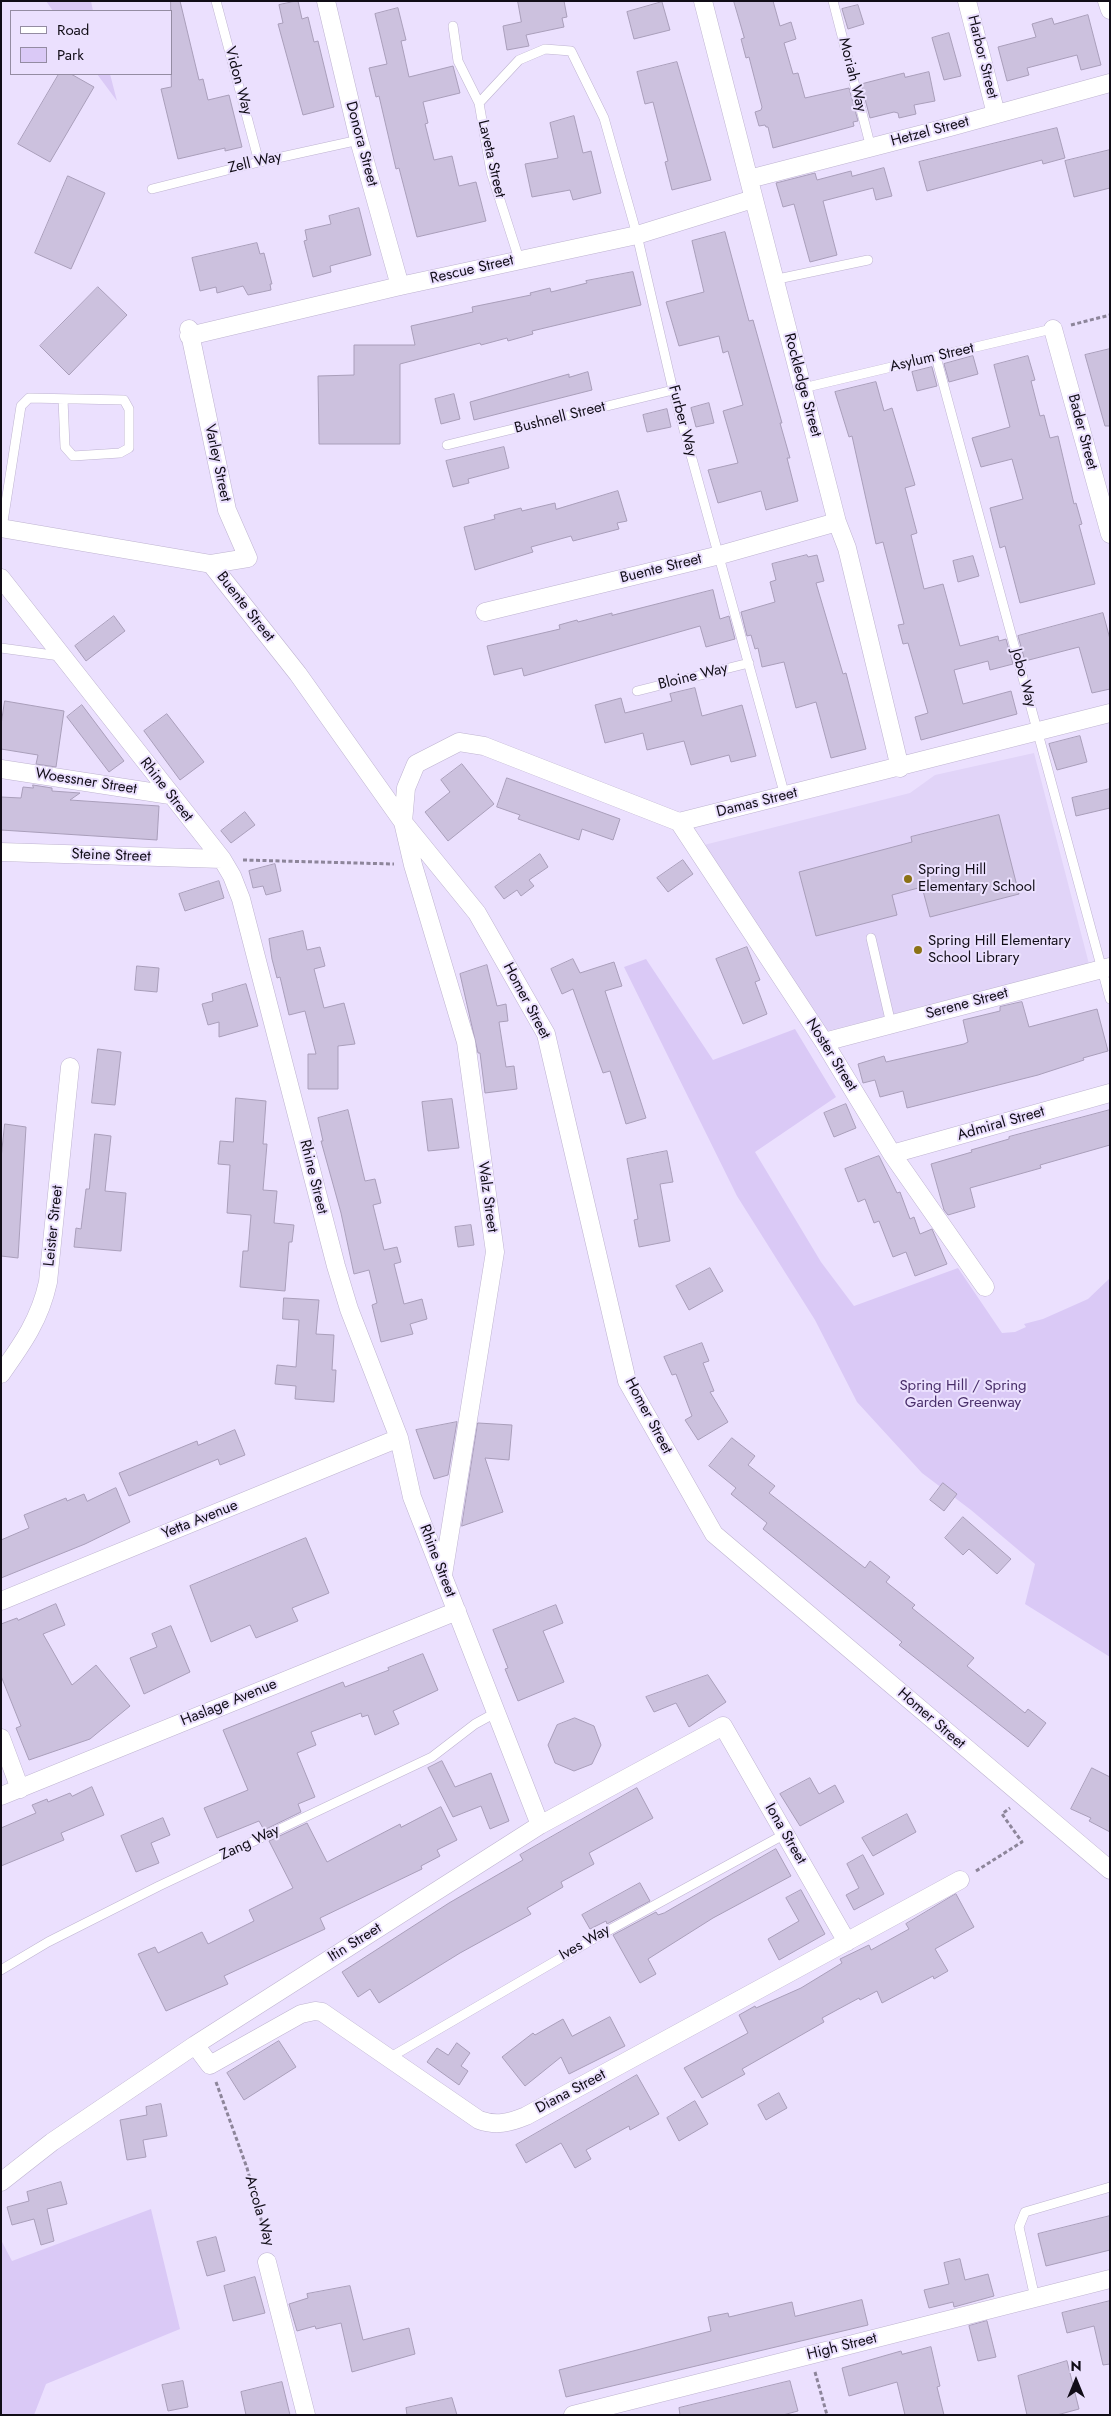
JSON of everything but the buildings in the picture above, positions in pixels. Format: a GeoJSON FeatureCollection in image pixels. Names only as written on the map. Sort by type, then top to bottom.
{"type":"FeatureCollection","features":[{"type":"Feature","properties":{"kind":"street","name":"Donora Street"},"geometry":{"type":"LineString","coordinates":[[326,1],[359,140],[400,286]]}},
{"type":"Feature","properties":{"kind":"street","name":"Rockledge Street"},"geometry":{"type":"LineString","coordinates":[[703,1],[773,280],[804,388],[837,522],[847,548],[900,768]]}},
{"type":"Feature","properties":{"kind":"street","name":"Harbor Street"},"geometry":{"type":"LineString","coordinates":[[967,1],[996,114]]}},
{"type":"Feature","properties":{"kind":"street"},"geometry":{"type":"LineString","coordinates":[[1107,1],[1110,10]]}},
{"type":"Feature","properties":{"kind":"street","name":"Hetzel Street"},"geometry":{"type":"LineString","coordinates":[[749,179],[1110,83]]}},
{"type":"Feature","properties":{"kind":"street","name":"Rescue Street"},"geometry":{"type":"LineString","coordinates":[[189,333],[519,259],[637,235],[753,199]]}},
{"type":"Feature","properties":{"kind":"street","name":"Bader Street"},"geometry":{"type":"LineString","coordinates":[[1057,328],[1110,534]]}},
{"type":"Feature","properties":{"kind":"street","name":"Varley Street"},"geometry":{"type":"LineString","coordinates":[[189,333],[228,510],[248,558],[211,564]]}},
{"type":"Feature","properties":{"kind":"street","name":"Buente Street"},"geometry":{"type":"LineString","coordinates":[[485,612],[720,554],[837,522]]}},
{"type":"Feature","properties":{"kind":"street","name":"Buente Street"},"geometry":{"type":"LineString","coordinates":[[2,528],[211,564],[298,674],[403,822]]}},
{"type":"Feature","properties":{"kind":"street","name":"Rhine Street"},"geometry":{"type":"LineString","coordinates":[[1,578],[222,859],[232,876],[241,899],[338,1274],[399,1438],[412,1497],[540,1825]]}},
{"type":"Feature","properties":{"kind":"street","name":"Damas Street"},"geometry":{"type":"LineString","coordinates":[[679,822],[900,768],[1110,713]]}},
{"type":"Feature","properties":{"kind":"street"},"geometry":{"type":"LineString","coordinates":[[403,822],[406,788],[416,764],[459,742],[484,746],[679,822]]}},
{"type":"Feature","properties":{"kind":"street","name":"Woessner Street"},"geometry":{"type":"LineString","coordinates":[[1,769],[170,795]]}},
{"type":"Feature","properties":{"kind":"street","name":"Walz Street"},"geometry":{"type":"LineString","coordinates":[[403,822],[413,865],[466,1042],[494,1252],[443,1577]]}},
{"type":"Feature","properties":{"kind":"street","name":"Homer Street"},"geometry":{"type":"LineString","coordinates":[[403,822],[478,913],[546,1034],[627,1381],[714,1534],[1110,1870]]}},
{"type":"Feature","properties":{"kind":"street","name":"Noster Street"},"geometry":{"type":"LineString","coordinates":[[679,822],[824,1042],[892,1154],[985,1287]]}},
{"type":"Feature","properties":{"kind":"street","name":"Steine Street"},"geometry":{"type":"LineString","coordinates":[[1,852],[222,859]]}},
{"type":"Feature","properties":{"kind":"street","name":"Serene Street"},"geometry":{"type":"LineString","coordinates":[[824,1042],[1106,968]]}},
{"type":"Feature","properties":{"kind":"street","name":"Leister Street"},"geometry":{"type":"LineString","coordinates":[[1,1374],[26,1339],[43,1306],[48,1282],[70,1067]]}},
{"type":"Feature","properties":{"kind":"street","name":"Admiral Street"},"geometry":{"type":"LineString","coordinates":[[892,1154],[1110,1093]]}},
{"type":"Feature","properties":{"kind":"street","name":"Yetta Avenue"},"geometry":{"type":"LineString","coordinates":[[1,1601],[399,1438]]}},
{"type":"Feature","properties":{"kind":"street","name":"Haslage Avenue"},"geometry":{"type":"LineString","coordinates":[[1,1796],[456,1611]]}},
{"type":"Feature","properties":{"kind":"street","name":"Itin Street"},"geometry":{"type":"LineString","coordinates":[[1,2182],[52,2142],[195,2045],[540,1825],[723,1726]]}},
{"type":"Feature","properties":{"kind":"street","name":"Iona Street"},"geometry":{"type":"LineString","coordinates":[[723,1726],[847,1942]]}},
{"type":"Feature","properties":{"kind":"street"},"geometry":{"type":"LineString","coordinates":[[1,1738],[20,1788]]}},
{"type":"Feature","properties":{"kind":"street","name":"Diana Street"},"geometry":{"type":"LineString","coordinates":[[210,2065],[300,2014],[315,2011],[328,2016],[478,2120],[491,2124],[505,2124],[526,2116],[960,1880]]}},
{"type":"Feature","properties":{"kind":"street"},"geometry":{"type":"LineString","coordinates":[[195,2045],[210,2065]]}},
{"type":"Feature","properties":{"kind":"street","name":"Arcola Way"},"geometry":{"type":"LineString","coordinates":[[267,2262],[306,2415]]}},
{"type":"Feature","properties":{"kind":"street","name":"High Street"},"geometry":{"type":"LineString","coordinates":[[573,2415],[1110,2279]]}},
{"type":"Feature","properties":{"kind":"lane","name":"Vidon Way"},"geometry":{"type":"LineString","coordinates":[[216,1],[259,162]]}},
{"type":"Feature","properties":{"kind":"lane","name":"Moriah Way"},"geometry":{"type":"LineString","coordinates":[[833,1],[871,148]]}},
{"type":"Feature","properties":{"kind":"lane","name":"Laveta Street"},"geometry":{"type":"LineString","coordinates":[[453,26],[458,61],[478,103],[491,172],[519,259]]}},
{"type":"Feature","properties":{"kind":"lane","name":"Furber Way"},"geometry":{"type":"LineString","coordinates":[[478,103],[519,60],[545,48],[571,51],[604,118],[637,235],[673,390],[720,554],[785,796]]}},
{"type":"Feature","properties":{"kind":"lane","name":"Zell Way"},"geometry":{"type":"LineString","coordinates":[[152,189],[259,162],[359,140]]}},
{"type":"Feature","properties":{"kind":"lane"},"geometry":{"type":"LineString","coordinates":[[773,280],[868,260]]}},
{"type":"Feature","properties":{"kind":"lane","name":"Asylum Street"},"geometry":{"type":"LineString","coordinates":[[804,388],[1057,328]]}},
{"type":"Feature","properties":{"kind":"lane","name":"Jobo Way"},"geometry":{"type":"LineString","coordinates":[[936,357],[1037,732],[1106,968],[1110,998]]}},
{"type":"Feature","properties":{"kind":"lane","name":"Bushnell Street"},"geometry":{"type":"LineString","coordinates":[[447,445],[673,390]]}},
{"type":"Feature","properties":{"kind":"lane"},"geometry":{"type":"LineString","coordinates":[[2,528],[21,406],[29,398],[62,398],[124,400],[129,409],[129,448],[120,453],[73,456],[65,446],[62,398]]}},
{"type":"Feature","properties":{"kind":"lane"},"geometry":{"type":"LineString","coordinates":[[1,648],[62,657]]}},
{"type":"Feature","properties":{"kind":"lane","name":"Bloine Way"},"geometry":{"type":"LineString","coordinates":[[637,691],[749,663]]}},
{"type":"Feature","properties":{"kind":"lane"},"geometry":{"type":"LineString","coordinates":[[871,938],[891,1024]]}},
{"type":"Feature","properties":{"kind":"lane","name":"Zang Way"},"geometry":{"type":"LineString","coordinates":[[1,1970],[48,1942],[159,1886],[432,1757],[475,1724],[497,1712]]}},
{"type":"Feature","properties":{"kind":"lane","name":"Ives Way"},"geometry":{"type":"LineString","coordinates":[[389,2058],[602,1934],[785,1834]]}},
{"type":"Feature","properties":{"kind":"lane"},"geometry":{"type":"LineString","coordinates":[[1035,2298],[1019,2227],[1025,2212],[1110,2186]]}},
{"type":"Feature","properties":{"kind":"path"},"geometry":{"type":"LineString","coordinates":[[1057,328],[1110,315]]}},
{"type":"Feature","properties":{"kind":"path"},"geometry":{"type":"LineString","coordinates":[[222,859],[413,865]]}},
{"type":"Feature","properties":{"kind":"path"},"geometry":{"type":"LineString","coordinates":[[960,1880],[1022,1842],[1002,1814],[1018,1803],[1045,1816]]}},
{"type":"Feature","properties":{"kind":"path","name":"Arcola Way"},"geometry":{"type":"LineString","coordinates":[[210,2065],[247,2168],[272,2259],[267,2262]]}},
{"type":"Feature","properties":{"kind":"path"},"geometry":{"type":"LineString","coordinates":[[810,2355],[827,2415]]}},
{"type":"Feature","properties":{"kind":"shaded area"},"geometry":{"type":"Polygon","coordinates":[[[1034,753],[1089,964],[827,1031],[704,845],[910,793],[935,775],[1034,753]]]}},
{"type":"Feature","properties":{"kind":"green space"},"geometry":{"type":"Polygon","coordinates":[[[46,1],[91,1],[93,10],[52,10],[46,1]]]}},
{"type":"Feature","properties":{"kind":"green space"},"geometry":{"type":"Polygon","coordinates":[[[98,75],[110,75],[117,101],[98,75]]]}},
{"type":"Feature","properties":{"kind":"green space","name":"Spring Hill / Spring Garden Greenway"},"geometry":{"type":"Polygon","coordinates":[[[646,959],[713,1060],[795,1029],[836,1097],[755,1152],[821,1262],[854,1306],[958,1268],[1002,1333],[1015,1332],[1026,1327],[1024,1324],[1043,1319],[1088,1299],[1110,1278],[1110,1657],[1025,1604],[1035,1564],[971,1510],[922,1473],[857,1402],[815,1320],[737,1196],[624,967],[646,959]]]}},
{"type":"Feature","properties":{"kind":"green space"},"geometry":{"type":"Polygon","coordinates":[[[151,2209],[180,2329],[46,2384],[34,2415],[1,2415],[1,2240],[12,2261],[151,2209]]]}},
{"type":"Feature","properties":{"kind":"place","name":"Spring Hill Elementary School"},"geometry":{"type":"Point","coordinates":[908,879]}},
{"type":"Feature","properties":{"kind":"place","name":"Spring Hill Elementary School Library"},"geometry":{"type":"Point","coordinates":[918,950]}}]}
